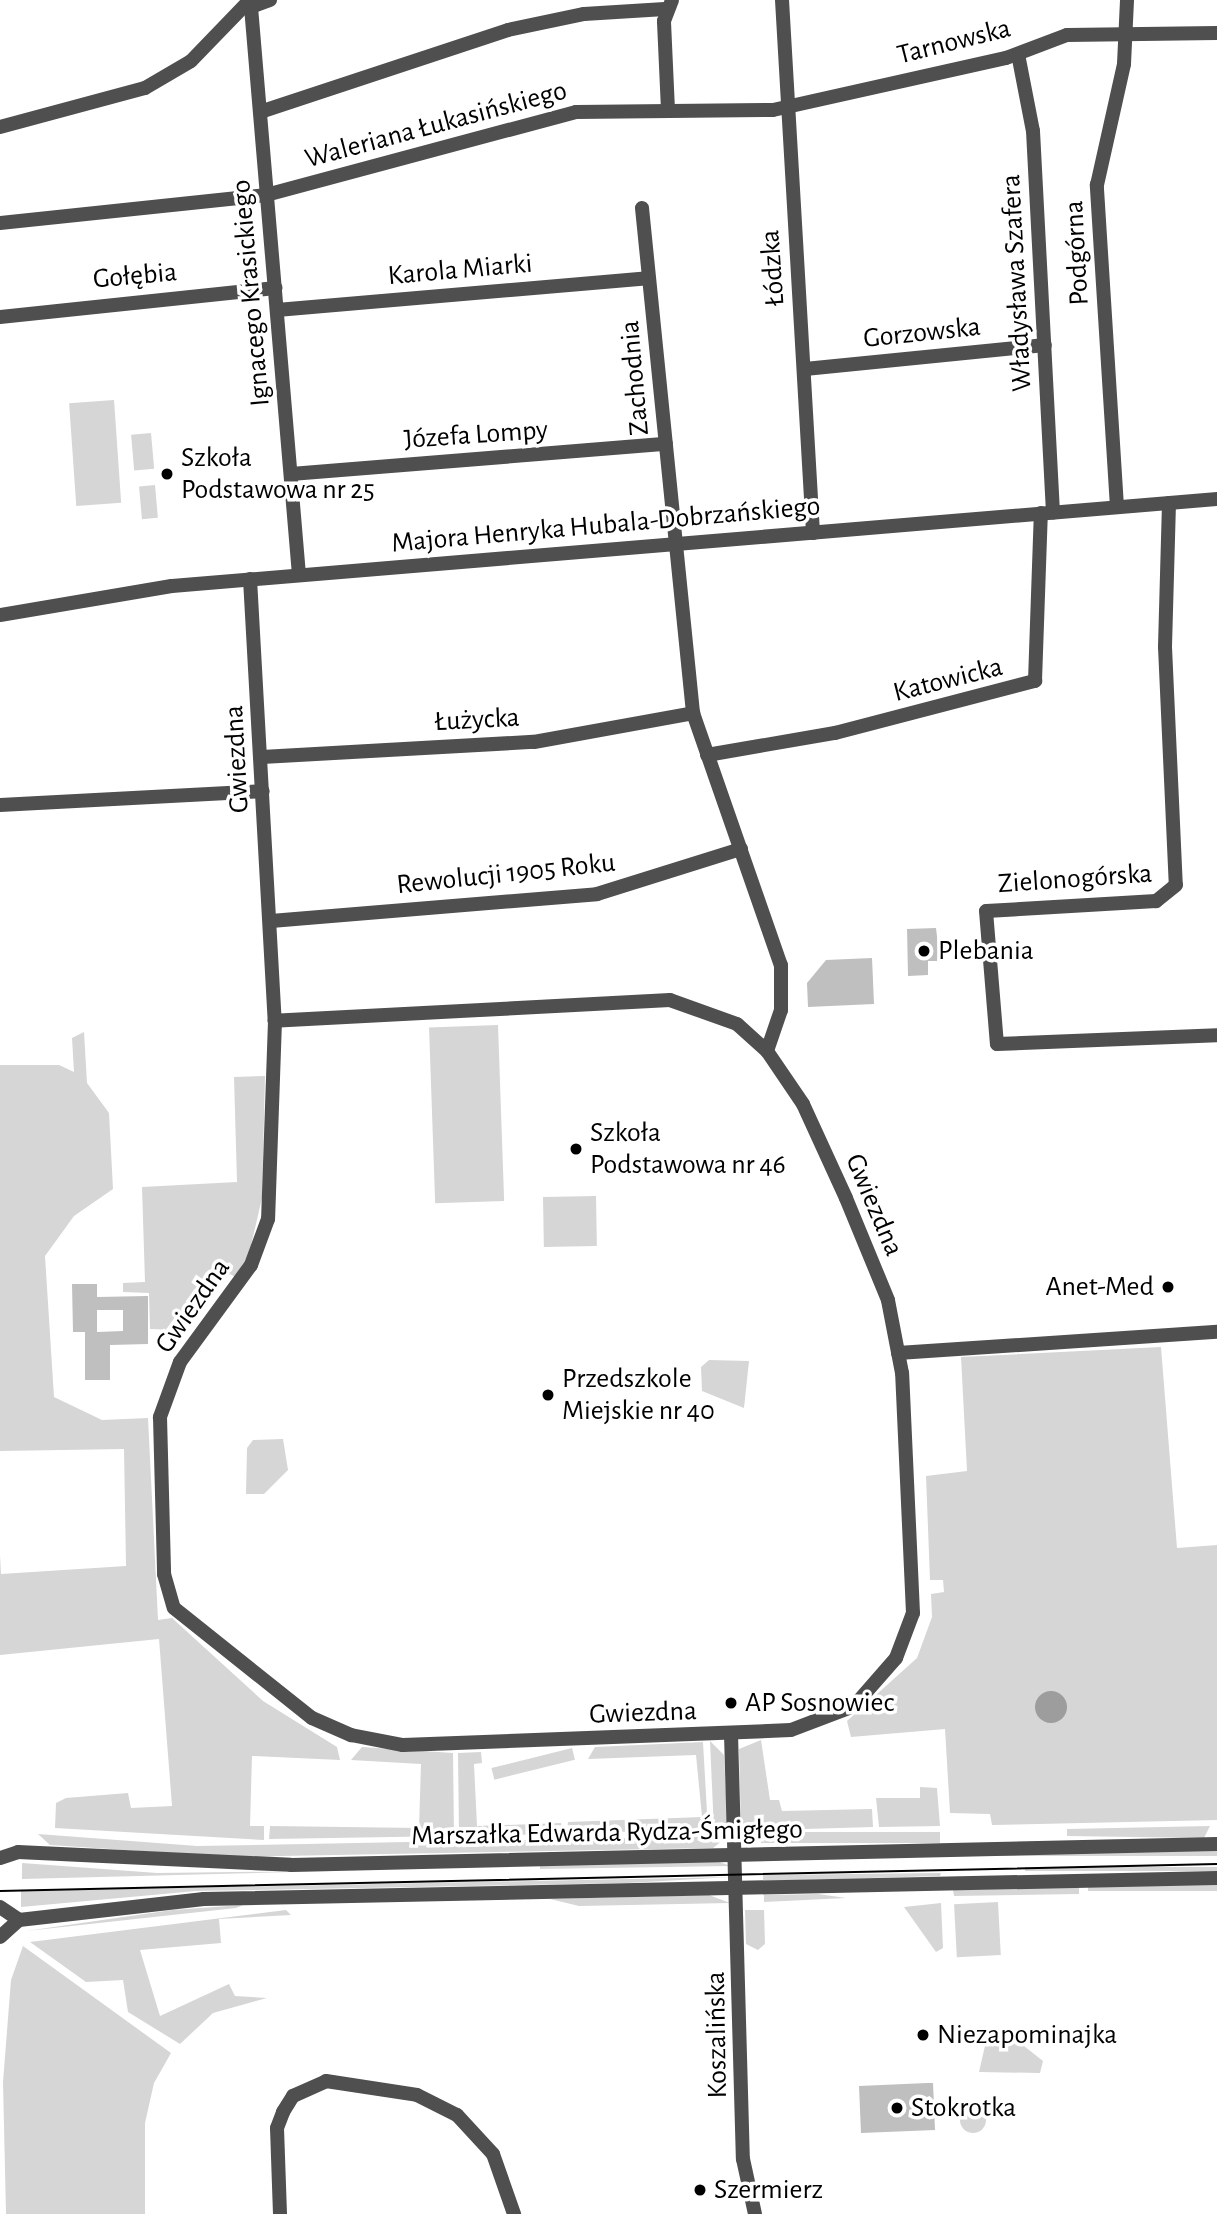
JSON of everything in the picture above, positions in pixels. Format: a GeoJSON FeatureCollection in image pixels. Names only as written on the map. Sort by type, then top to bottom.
{"type":"FeatureCollection","features":[{"type":"Feature","properties":{"kind":"street"},"geometry":{"type":"LineString","coordinates":[[0,127],[145,88],[191,61],[251,3],[270,0]]}},
{"type":"Feature","properties":{"kind":"street","name":"Łódzka"},"geometry":{"type":"LineString","coordinates":[[782,0],[813,533]]}},
{"type":"Feature","properties":{"kind":"street","name":"Podgórna"},"geometry":{"type":"LineString","coordinates":[[1116,507],[1097,185],[1128,32],[1127,0]]}},
{"type":"Feature","properties":{"kind":"street","name":"Ignacego Krasickiego"},"geometry":{"type":"LineString","coordinates":[[251,3],[299,575]]}},
{"type":"Feature","properties":{"kind":"street"},"geometry":{"type":"LineString","coordinates":[[260,112],[508,30],[584,14],[668,5],[668,110]]}},
{"type":"Feature","properties":{"kind":"street","name":"Tarnowska"},"geometry":{"type":"LineString","coordinates":[[787,106],[1018,54],[1051,38],[1128,32],[1217,33]]}},
{"type":"Feature","properties":{"kind":"street","name":"Władysława Szafera"},"geometry":{"type":"LineString","coordinates":[[1018,54],[1033,131],[1045,345],[1047,513]]}},
{"type":"Feature","properties":{"kind":"street","name":"Waleriana Łukasińskiego"},"geometry":{"type":"LineString","coordinates":[[0,223],[266,195],[515,124],[599,109],[722,113],[787,106]]}},
{"type":"Feature","properties":{"kind":"street","name":"Zachodnia"},"geometry":{"type":"LineString","coordinates":[[642,208],[693,713],[781,965],[781,1010],[767,1051]]}},
{"type":"Feature","properties":{"kind":"street","name":"Karola Miarki"},"geometry":{"type":"LineString","coordinates":[[277,310],[648,278]]}},
{"type":"Feature","properties":{"kind":"street","name":"Gołębia"},"geometry":{"type":"LineString","coordinates":[[0,317],[275,288]]}},
{"type":"Feature","properties":{"kind":"street","name":"Gorzowska"},"geometry":{"type":"LineString","coordinates":[[805,369],[1045,345]]}},
{"type":"Feature","properties":{"kind":"street","name":"Józefa Lompy"},"geometry":{"type":"LineString","coordinates":[[291,474],[666,444]]}},
{"type":"Feature","properties":{"kind":"street","name":"Majora Henryka Hubala-Dobrzańskiego"},"geometry":{"type":"LineString","coordinates":[[0,615],[79,598],[250,579],[1217,499]]}},
{"type":"Feature","properties":{"kind":"street","name":"Zielonogórska"},"geometry":{"type":"LineString","coordinates":[[1169,503],[1165,647],[1176,885],[1156,901],[986,911],[997,1044],[1217,1035]]}},
{"type":"Feature","properties":{"kind":"street","name":"Katowicka"},"geometry":{"type":"LineString","coordinates":[[707,755],[835,733],[1035,681],[1047,513]]}},
{"type":"Feature","properties":{"kind":"street","name":"Gwiezdna"},"geometry":{"type":"LineString","coordinates":[[250,579],[275,1021],[268,1219],[251,1265],[180,1362],[160,1417],[164,1574],[174,1608],[269,1688],[312,1718],[351,1735],[403,1745],[730,1734],[825,1721],[874,1688],[896,1658],[914,1597],[898,1353],[888,1300],[846,1198],[803,1104],[767,1051],[737,1024],[670,1000],[275,1021]]}},
{"type":"Feature","properties":{"kind":"street","name":"Łużycka"},"geometry":{"type":"LineString","coordinates":[[262,757],[534,742],[693,713]]}},
{"type":"Feature","properties":{"kind":"street"},"geometry":{"type":"LineString","coordinates":[[0,805],[263,791]]}},
{"type":"Feature","properties":{"kind":"street","name":"Rewolucji 1905 Roku"},"geometry":{"type":"LineString","coordinates":[[271,921],[597,894],[741,849]]}},
{"type":"Feature","properties":{"kind":"street"},"geometry":{"type":"LineString","coordinates":[[898,1353],[1217,1332]]}},
{"type":"Feature","properties":{"kind":"street","name":"Koszalińska"},"geometry":{"type":"LineString","coordinates":[[730,1734],[737,1854],[743,2160],[755,2214]]}},
{"type":"Feature","properties":{"kind":"street","name":"Marszałka Edwarda Rydza-Śmigłego"},"geometry":{"type":"LineString","coordinates":[[0,1858],[18,1853],[291,1865],[1217,1844]]}},
{"type":"Feature","properties":{"kind":"street","name":"Marszałka Edwarda Rydza-Śmigłego"},"geometry":{"type":"LineString","coordinates":[[19,1920],[204,1899],[1217,1878]]}},
{"type":"Feature","properties":{"kind":"street"},"geometry":{"type":"LineString","coordinates":[[0,1907],[19,1920],[0,1937]]}},
{"type":"Feature","properties":{"kind":"street"},"geometry":{"type":"LineString","coordinates":[[280,2214],[280,2120],[293,2096],[327,2081],[417,2095],[457,2115],[493,2154],[514,2214]]}},
{"type":"Feature","properties":{"kind":"shaded area"},"geometry":{"type":"Polygon","coordinates":[[[114,400],[121,503],[76,506],[69,403],[114,400]]]}},
{"type":"Feature","properties":{"kind":"shaded area"},"geometry":{"type":"Polygon","coordinates":[[[151,433],[154,469],[134,471],[131,435],[151,433]]]}},
{"type":"Feature","properties":{"kind":"shaded area"},"geometry":{"type":"Polygon","coordinates":[[[155,485],[158,518],[142,519],[139,486],[155,485]]]}},
{"type":"Feature","properties":{"kind":"shaded area"},"geometry":{"type":"Polygon","coordinates":[[[498,1025],[504,1201],[435,1203],[429,1027],[498,1025]]]}},
{"type":"Feature","properties":{"kind":"shaded area"},"geometry":{"type":"Polygon","coordinates":[[[84,1032],[87,1083],[109,1113],[113,1189],[74,1216],[45,1256],[54,1397],[102,1420],[148,1418],[158,1620],[172,1618],[263,1701],[337,1747],[340,1760],[252,1756],[250,1826],[264,1826],[264,1840],[55,1828],[56,1803],[66,1798],[128,1793],[131,1808],[172,1806],[159,1639],[0,1655],[0,1555],[1,1574],[126,1566],[124,1449],[0,1451],[0,1065],[59,1065],[74,1072],[72,1038],[84,1032]]]}},
{"type":"Feature","properties":{"kind":"shaded area"},"geometry":{"type":"Polygon","coordinates":[[[265,1076],[262,1198],[249,1254],[235,1277],[230,1274],[177,1330],[150,1329],[149,1293],[123,1292],[123,1283],[145,1282],[142,1187],[237,1182],[234,1077],[265,1076]]]}},
{"type":"Feature","properties":{"kind":"shaded area"},"geometry":{"type":"Polygon","coordinates":[[[596,1196],[597,1246],[544,1247],[543,1197],[596,1196]]]}},
{"type":"Feature","properties":{"kind":"shaded area"},"geometry":{"type":"Polygon","coordinates":[[[1161,1347],[1177,1548],[1217,1545],[1217,1820],[992,1825],[990,1814],[950,1813],[945,1729],[851,1737],[847,1721],[917,1658],[932,1617],[931,1594],[944,1592],[943,1580],[930,1580],[926,1476],[967,1471],[961,1357],[1161,1347]]]}},
{"type":"Feature","properties":{"kind":"shaded area"},"geometry":{"type":"Polygon","coordinates":[[[709,1360],[749,1361],[744,1408],[702,1391],[701,1367],[709,1360]]]}},
{"type":"Feature","properties":{"kind":"shaded area"},"geometry":{"type":"Polygon","coordinates":[[[283,1439],[288,1470],[264,1494],[246,1494],[247,1448],[253,1440],[283,1439]]]}},
{"type":"Feature","properties":{"kind":"shaded area"},"geometry":{"type":"Polygon","coordinates":[[[1051,1691],[1062,1696],[1067,1707],[1062,1718],[1051,1723],[1040,1718],[1035,1707],[1040,1696],[1051,1691]]]}},
{"type":"Feature","properties":{"kind":"shaded area"},"geometry":{"type":"Polygon","coordinates":[[[761,1740],[770,1800],[779,1800],[782,1811],[872,1809],[873,1827],[741,1831],[739,1749],[761,1740]]]}},
{"type":"Feature","properties":{"kind":"shaded area"},"geometry":{"type":"Polygon","coordinates":[[[710,1741],[724,1755],[728,1831],[714,1831],[710,1741]]]}},
{"type":"Feature","properties":{"kind":"shaded area"},"geometry":{"type":"Polygon","coordinates":[[[703,1742],[708,1830],[567,1833],[568,1822],[702,1817],[696,1755],[588,1759],[595,1747],[703,1742]]]}},
{"type":"Feature","properties":{"kind":"shaded area"},"geometry":{"type":"Polygon","coordinates":[[[362,1747],[453,1753],[454,1836],[269,1839],[270,1826],[419,1828],[421,1764],[351,1760],[362,1747]]]}},
{"type":"Feature","properties":{"kind":"shaded area"},"geometry":{"type":"Polygon","coordinates":[[[572,1748],[575,1760],[494,1780],[491,1768],[572,1748]]]}},
{"type":"Feature","properties":{"kind":"shaded area"},"geometry":{"type":"Polygon","coordinates":[[[481,1752],[482,1763],[474,1764],[477,1826],[561,1823],[562,1834],[459,1836],[458,1753],[481,1752]]]}},
{"type":"Feature","properties":{"kind":"shaded area"},"geometry":{"type":"Polygon","coordinates":[[[920,1787],[937,1788],[940,1826],[879,1827],[876,1798],[920,1798],[920,1787]]]}},
{"type":"Feature","properties":{"kind":"shaded area"},"geometry":{"type":"Polygon","coordinates":[[[1210,1826],[1204,1838],[1067,1836],[1067,1829],[1210,1826]]]}},
{"type":"Feature","properties":{"kind":"shaded area"},"geometry":{"type":"Polygon","coordinates":[[[761,1832],[940,1832],[940,1843],[761,1843],[761,1832]]]}},
{"type":"Feature","properties":{"kind":"shaded area"},"geometry":{"type":"Polygon","coordinates":[[[38,1834],[197,1846],[728,1836],[713,1848],[230,1857],[50,1845],[38,1834]]]}},
{"type":"Feature","properties":{"kind":"shaded area"},"geometry":{"type":"Polygon","coordinates":[[[953,1851],[1217,1851],[1217,1856],[953,1856],[953,1851]]]}},
{"type":"Feature","properties":{"kind":"shaded area"},"geometry":{"type":"Polygon","coordinates":[[[716,1861],[731,1866],[540,1869],[540,1865],[716,1861]]]}},
{"type":"Feature","properties":{"kind":"shaded area"},"geometry":{"type":"Polygon","coordinates":[[[22,1863],[157,1873],[330,1871],[22,1879],[22,1863]]]}},
{"type":"Feature","properties":{"kind":"shaded area"},"geometry":{"type":"Polygon","coordinates":[[[1025,1867],[1217,1867],[1217,1871],[1025,1871],[1025,1867]]]}},
{"type":"Feature","properties":{"kind":"shaded area"},"geometry":{"type":"Polygon","coordinates":[[[941,1873],[940,1876],[763,1881],[763,1875],[941,1873]]]}},
{"type":"Feature","properties":{"kind":"shaded area"},"geometry":{"type":"Polygon","coordinates":[[[731,1877],[628,1883],[196,1891],[21,1907],[21,1891],[731,1877]]]}},
{"type":"Feature","properties":{"kind":"shaded area"},"geometry":{"type":"Polygon","coordinates":[[[1088,1885],[1217,1885],[1217,1891],[1088,1891],[1088,1885]]]}},
{"type":"Feature","properties":{"kind":"shaded area"},"geometry":{"type":"Polygon","coordinates":[[[1079,1887],[1079,1894],[954,1896],[953,1890],[1079,1887]]]}},
{"type":"Feature","properties":{"kind":"shaded area"},"geometry":{"type":"Polygon","coordinates":[[[818,1894],[846,1898],[764,1902],[764,1895],[818,1894]]]}},
{"type":"Feature","properties":{"kind":"shaded area"},"geometry":{"type":"Polygon","coordinates":[[[709,1895],[730,1903],[579,1906],[550,1899],[709,1895]]]}},
{"type":"Feature","properties":{"kind":"shaded area"},"geometry":{"type":"Polygon","coordinates":[[[998,1902],[1001,1955],[957,1957],[954,1904],[998,1902]]]}},
{"type":"Feature","properties":{"kind":"shaded area"},"geometry":{"type":"Polygon","coordinates":[[[941,1903],[943,1948],[936,1952],[904,1907],[941,1903]]]}},
{"type":"Feature","properties":{"kind":"shaded area"},"geometry":{"type":"Polygon","coordinates":[[[243,1905],[236,1908],[26,1931],[172,1910],[243,1905]]]}},
{"type":"Feature","properties":{"kind":"shaded area"},"geometry":{"type":"Polygon","coordinates":[[[286,1910],[291,1915],[219,1919],[221,1943],[140,1950],[160,2016],[229,1984],[235,1996],[267,1998],[213,2013],[180,2044],[128,2012],[123,1980],[86,1982],[30,1942],[286,1910]]]}},
{"type":"Feature","properties":{"kind":"shaded area"},"geometry":{"type":"Polygon","coordinates":[[[745,1910],[764,1910],[765,1944],[758,1950],[746,1944],[745,1910]]]}},
{"type":"Feature","properties":{"kind":"shaded area"},"geometry":{"type":"Polygon","coordinates":[[[23,1946],[171,2053],[154,2083],[145,2123],[145,2214],[6,2214],[3,2082],[11,1980],[23,1946]]]}},
{"type":"Feature","properties":{"kind":"shaded area"},"geometry":{"type":"Polygon","coordinates":[[[1000,2027],[1043,2061],[1040,2073],[979,2072],[987,2037],[1000,2027]]]}},
{"type":"Feature","properties":{"kind":"shaded area"},"geometry":{"type":"Polygon","coordinates":[[[973,2107],[982,2111],[986,2120],[982,2129],[973,2133],[964,2129],[960,2120],[964,2111],[973,2107]]]}},
{"type":"Feature","properties":{"kind":"building","name":"Plebania"},"geometry":{"type":"Polygon","coordinates":[[[936,928],[940,961],[928,961],[928,975],[908,976],[907,929],[936,928]]]}},
{"type":"Feature","properties":{"kind":"building"},"geometry":{"type":"Polygon","coordinates":[[[872,958],[874,1004],[808,1007],[807,983],[826,960],[872,958]]]}},
{"type":"Feature","properties":{"kind":"building"},"geometry":{"type":"Polygon","coordinates":[[[72,1284],[97,1284],[97,1297],[148,1296],[148,1344],[110,1345],[110,1380],[85,1380],[85,1332],[73,1332],[72,1284]],[[97,1310],[97,1332],[123,1331],[123,1310],[97,1310]]]}},
{"type":"Feature","properties":{"kind":"building","name":"Stokrotka"},"geometry":{"type":"Polygon","coordinates":[[[933,2083],[935,2130],[861,2133],[859,2086],[933,2083]]]}},
{"type":"Feature","properties":{"kind":"tram line"},"geometry":{"type":"LineString","coordinates":[[0,1891],[1217,1864]]}},
{"type":"Feature","properties":{"kind":"place","name":"Szkoła Podstawowa nr 25"},"geometry":{"type":"Point","coordinates":[167,474]}},
{"type":"Feature","properties":{"kind":"place","name":"Plebania"},"geometry":{"type":"Point","coordinates":[924,951]}},
{"type":"Feature","properties":{"kind":"place","name":"Szkoła Podstawowa nr 46"},"geometry":{"type":"Point","coordinates":[576,1149]}},
{"type":"Feature","properties":{"kind":"place","name":"Anet-Med"},"geometry":{"type":"Point","coordinates":[1168,1287]}},
{"type":"Feature","properties":{"kind":"place","name":"Przedszkole Miejskie nr 40"},"geometry":{"type":"Point","coordinates":[548,1395]}},
{"type":"Feature","properties":{"kind":"place","name":"AP Sosnowiec"},"geometry":{"type":"Point","coordinates":[731,1703]}},
{"type":"Feature","properties":{"kind":"place","name":"Niezapominajka"},"geometry":{"type":"Point","coordinates":[923,2035]}},
{"type":"Feature","properties":{"kind":"place","name":"Stokrotka"},"geometry":{"type":"Point","coordinates":[897,2108]}},
{"type":"Feature","properties":{"kind":"place","name":"Szermierz"},"geometry":{"type":"Point","coordinates":[700,2190]}}]}
